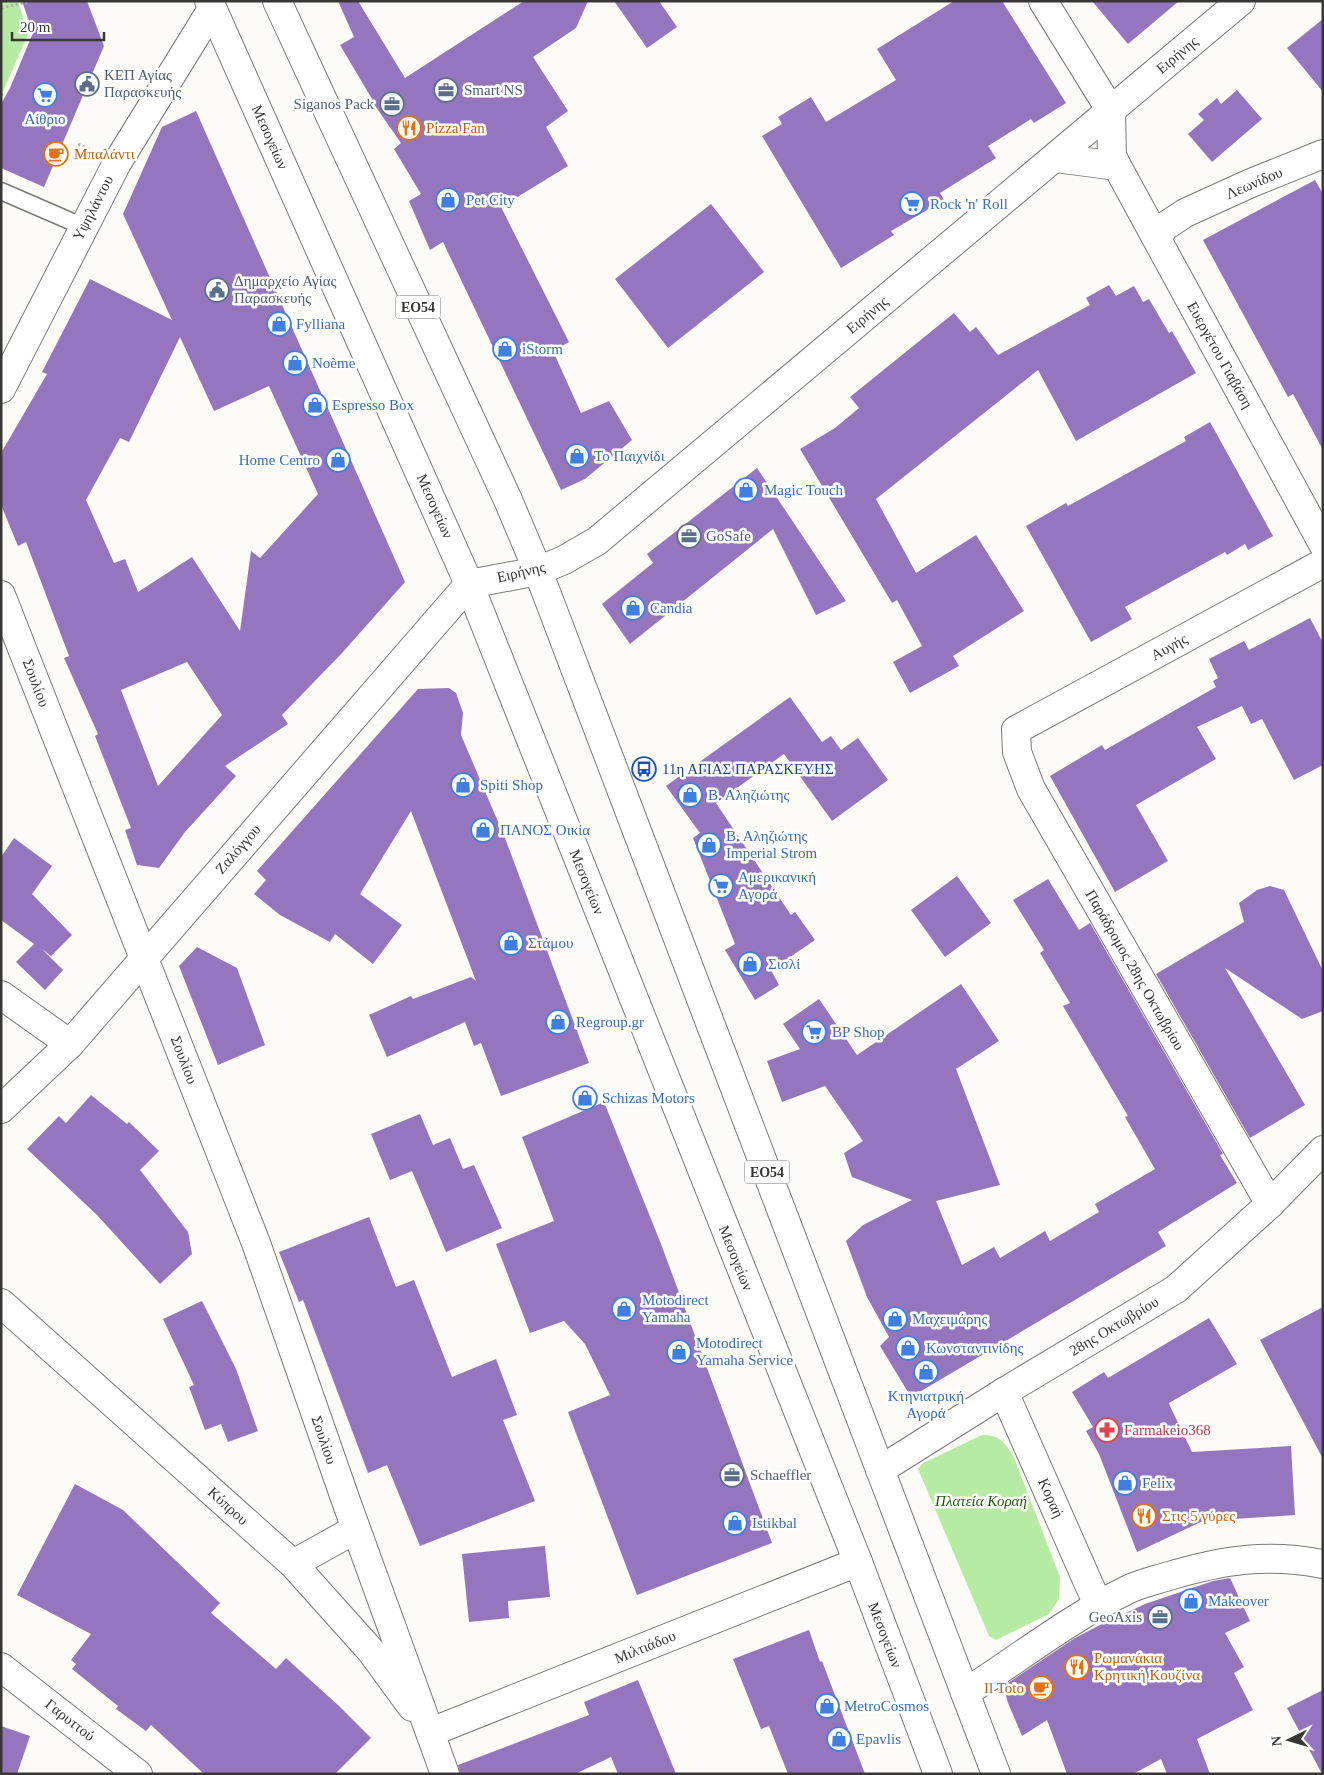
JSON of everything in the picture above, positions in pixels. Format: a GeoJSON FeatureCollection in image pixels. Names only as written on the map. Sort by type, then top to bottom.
{"type":"FeatureCollection","features":[{"type":"Feature","properties":{"kind":"street","name":"ΕΟ54"},"geometry":{"type":"LineString","coordinates":[[277,1],[508,500],[538,571],[996,1774]]}},
{"type":"Feature","properties":{"kind":"street"},"geometry":{"type":"LineString","coordinates":[[1043,1],[1117,106],[1134,168],[1157,202],[1169,209],[1185,213]]}},
{"type":"Feature","properties":{"kind":"street","name":"Ειρήνης"},"geometry":{"type":"LineString","coordinates":[[469,584],[538,571],[564,560],[596,541],[1056,158],[1241,1]]}},
{"type":"Feature","properties":{"kind":"street","name":"Υψηλάντου"},"geometry":{"type":"LineString","coordinates":[[1,389],[117,163],[211,5]]}},
{"type":"Feature","properties":{"kind":"street","name":"Μεσογείων"},"geometry":{"type":"LineString","coordinates":[[211,5],[469,584],[858,1562],[938,1774]]}},
{"type":"Feature","properties":{"kind":"street","name":"Ευεργέτου Γιαβάση"},"geometry":{"type":"LineString","coordinates":[[1117,106],[1112,156],[1323,544]]}},
{"type":"Feature","properties":{"kind":"street","name":"Λεωνίδου"},"geometry":{"type":"LineString","coordinates":[[1157,239],[1164,227],[1185,213],[1251,183],[1323,154]]}},
{"type":"Feature","properties":{"kind":"street"},"geometry":{"type":"LineString","coordinates":[[1056,158],[1117,166]]}},
{"type":"Feature","properties":{"kind":"street","name":"Αυγής"},"geometry":{"type":"LineString","coordinates":[[1016,730],[1323,563]]}},
{"type":"Feature","properties":{"kind":"street","name":"Ζαλόγγου"},"geometry":{"type":"LineString","coordinates":[[1,1109],[70,1044],[469,584]]}},
{"type":"Feature","properties":{"kind":"street","name":"Σουλίου"},"geometry":{"type":"LineString","coordinates":[[1,595],[256,1243],[356,1529],[445,1774]]}},
{"type":"Feature","properties":{"kind":"street","name":"Παράδρομος 28ης Οκτωβρίου"},"geometry":{"type":"LineString","coordinates":[[1016,730],[1017,752],[1031,789],[1270,1204]]}},
{"type":"Feature","properties":{"kind":"street"},"geometry":{"type":"LineString","coordinates":[[1,995],[70,1044]]}},
{"type":"Feature","properties":{"kind":"street","name":"28ης Οκτωβρίου"},"geometry":{"type":"LineString","coordinates":[[880,1470],[1176,1288],[1270,1204],[1323,1150]]}},
{"type":"Feature","properties":{"kind":"street","name":"Κύπρου"},"geometry":{"type":"LineString","coordinates":[[1,1303],[293,1564],[370,1651],[431,1732]]}},
{"type":"Feature","properties":{"kind":"street","name":"Κοραή"},"geometry":{"type":"LineString","coordinates":[[1004,1392],[1098,1605]]}},
{"type":"Feature","properties":{"kind":"street"},"geometry":{"type":"LineString","coordinates":[[293,1564],[356,1529]]}},
{"type":"Feature","properties":{"kind":"street"},"geometry":{"type":"LineString","coordinates":[[965,1693],[1098,1605],[1131,1588],[1206,1565],[1259,1558],[1291,1557],[1323,1564]]}},
{"type":"Feature","properties":{"kind":"street","name":"Μιλτιάδου"},"geometry":{"type":"LineString","coordinates":[[431,1732],[858,1562]]}},
{"type":"Feature","properties":{"kind":"street","name":"Γαρυττού"},"geometry":{"type":"LineString","coordinates":[[1,1666],[138,1774]]}},
{"type":"Feature","properties":{"kind":"lane"},"geometry":{"type":"LineString","coordinates":[[1,191],[84,227]]}},
{"type":"Feature","properties":{"kind":"path"},"geometry":{"type":"LineString","coordinates":[[1,8],[27,2]]}},
{"type":"Feature","properties":{"kind":"green space"},"geometry":{"type":"Polygon","coordinates":[[[1,1],[18,1],[28,34],[1,96],[1,1]]]}},
{"type":"Feature","properties":{"kind":"green space","name":"Πλατεία Κοραή"},"geometry":{"type":"Polygon","coordinates":[[[982,1435],[997,1438],[1013,1455],[1060,1577],[1059,1599],[1049,1614],[996,1640],[989,1636],[918,1469],[923,1463],[982,1435]]]}},
{"type":"Feature","properties":{"kind":"building","name":"Αίθριο"},"geometry":{"type":"Polygon","coordinates":[[[22,1],[87,1],[104,46],[44,187],[1,168],[1,104],[10,88],[33,33],[22,1]]]}},
{"type":"Feature","properties":{"kind":"building"},"geometry":{"type":"Polygon","coordinates":[[[338,1],[358,1],[405,78],[524,1],[588,1],[576,28],[533,57],[568,111],[546,127],[568,166],[501,207],[569,342],[553,351],[581,413],[609,401],[632,440],[585,479],[561,490],[443,242],[430,250],[409,201],[421,194],[394,149],[401,143],[371,100],[340,45],[354,37],[338,1]]]}},
{"type":"Feature","properties":{"kind":"building"},"geometry":{"type":"Polygon","coordinates":[[[614,1],[659,1],[677,27],[647,48],[614,1]]]}},
{"type":"Feature","properties":{"kind":"building"},"geometry":{"type":"Polygon","coordinates":[[[954,1],[1002,1],[1066,103],[1034,123],[1031,119],[988,146],[996,158],[940,193],[944,200],[891,231],[894,235],[841,268],[762,136],[782,124],[778,117],[811,97],[826,122],[896,80],[877,49],[954,1]]]}},
{"type":"Feature","properties":{"kind":"building"},"geometry":{"type":"Polygon","coordinates":[[[1092,1],[1179,1],[1128,44],[1092,1]]]}},
{"type":"Feature","properties":{"kind":"building"},"geometry":{"type":"Polygon","coordinates":[[[1323,19],[1323,92],[1287,48],[1323,19]]]}},
{"type":"Feature","properties":{"kind":"building"},"geometry":{"type":"Polygon","coordinates":[[[1237,90],[1262,119],[1212,162],[1188,134],[1204,120],[1198,114],[1217,98],[1221,104],[1237,90]]]}},
{"type":"Feature","properties":{"kind":"building"},"geometry":{"type":"Polygon","coordinates":[[[196,111],[405,582],[342,653],[282,715],[288,724],[225,766],[236,776],[185,832],[159,868],[137,865],[125,830],[131,828],[95,736],[98,734],[64,658],[69,656],[26,542],[18,546],[1,505],[1,453],[47,374],[42,372],[90,279],[172,320],[123,214],[162,127],[196,111]],[[180,337],[129,442],[120,438],[86,500],[114,563],[125,559],[138,592],[192,557],[240,631],[251,551],[260,558],[318,494],[269,386],[214,411],[180,337]],[[187,662],[121,690],[158,786],[222,715],[187,662]]]}},
{"type":"Feature","properties":{"kind":"building"},"geometry":{"type":"Polygon","coordinates":[[[1315,180],[1323,194],[1323,450],[1293,394],[1288,397],[1203,240],[1315,180]]]}},
{"type":"Feature","properties":{"kind":"building"},"geometry":{"type":"Polygon","coordinates":[[[711,204],[764,272],[668,348],[615,279],[711,204]]]}},
{"type":"Feature","properties":{"kind":"building"},"geometry":{"type":"Polygon","coordinates":[[[1109,285],[1116,296],[1134,286],[1143,302],[1149,299],[1169,333],[1172,331],[1196,373],[1076,441],[1038,370],[876,499],[916,573],[976,535],[1024,611],[953,656],[959,666],[910,693],[893,662],[922,646],[897,600],[892,603],[800,449],[835,428],[859,408],[850,397],[954,313],[970,332],[976,327],[998,355],[1090,305],[1086,298],[1109,285]]]}},
{"type":"Feature","properties":{"kind":"building"},"geometry":{"type":"Polygon","coordinates":[[[1210,422],[1273,536],[1248,550],[1245,544],[1227,555],[1225,552],[1125,607],[1132,619],[1091,642],[1026,526],[1066,503],[1068,506],[1186,441],[1184,437],[1210,422]]]}},
{"type":"Feature","properties":{"kind":"building"},"geometry":{"type":"Polygon","coordinates":[[[757,468],[846,601],[816,615],[773,529],[630,644],[602,604],[653,563],[647,554],[757,468]]]}},
{"type":"Feature","properties":{"kind":"building"},"geometry":{"type":"Polygon","coordinates":[[[1310,618],[1323,643],[1323,765],[1294,780],[1262,719],[1251,724],[1242,706],[1197,727],[1216,759],[1136,805],[1168,861],[1115,892],[1050,776],[1102,745],[1105,750],[1216,687],[1213,681],[1218,678],[1209,659],[1244,641],[1249,650],[1310,618]]]}},
{"type":"Feature","properties":{"kind":"building"},"geometry":{"type":"Polygon","coordinates":[[[449,688],[456,693],[463,713],[461,735],[505,838],[589,1063],[501,1096],[481,1043],[474,1046],[465,1022],[387,1057],[369,1015],[411,996],[413,999],[471,977],[476,981],[411,811],[360,894],[402,925],[373,964],[335,934],[330,942],[280,915],[254,894],[266,880],[257,871],[418,689],[449,688]]]}},
{"type":"Feature","properties":{"kind":"building"},"geometry":{"type":"Polygon","coordinates":[[[790,697],[822,742],[831,736],[841,750],[858,738],[888,780],[832,821],[784,754],[716,803],[791,915],[795,912],[815,940],[771,970],[779,985],[755,1000],[725,950],[735,944],[693,838],[700,833],[666,786],[790,697]]]}},
{"type":"Feature","properties":{"kind":"building"},"geometry":{"type":"Polygon","coordinates":[[[14,838],[52,866],[32,894],[72,935],[51,956],[42,949],[63,970],[45,990],[16,962],[34,944],[1,920],[1,857],[14,838]]]}},
{"type":"Feature","properties":{"kind":"building"},"geometry":{"type":"Polygon","coordinates":[[[957,876],[991,923],[945,957],[911,910],[957,876]]]}},
{"type":"Feature","properties":{"kind":"building"},"geometry":{"type":"Polygon","coordinates":[[[1048,879],[1079,930],[1090,923],[1223,1154],[1220,1155],[1237,1183],[1158,1232],[1166,1246],[911,1397],[880,1346],[889,1337],[867,1297],[846,1241],[863,1225],[912,1200],[852,1177],[844,1153],[863,1141],[825,1086],[782,1102],[767,1061],[800,1049],[783,1024],[819,999],[857,1055],[961,984],[999,1041],[956,1069],[1000,1185],[936,1201],[962,1265],[994,1247],[1000,1258],[1045,1231],[1050,1241],[1099,1212],[1095,1204],[1155,1169],[1125,1117],[1128,1116],[1063,1006],[1070,1003],[1040,953],[1044,950],[1013,900],[1048,879]]]}},
{"type":"Feature","properties":{"kind":"building"},"geometry":{"type":"Polygon","coordinates":[[[1270,886],[1284,890],[1323,971],[1323,1011],[1302,1019],[1225,968],[1305,1105],[1250,1138],[1156,974],[1244,922],[1239,903],[1257,890],[1270,886]]]}},
{"type":"Feature","properties":{"kind":"building"},"geometry":{"type":"Polygon","coordinates":[[[197,947],[237,968],[265,1045],[218,1065],[179,966],[197,947]]]}},
{"type":"Feature","properties":{"kind":"building"},"geometry":{"type":"Polygon","coordinates":[[[91,1095],[127,1124],[129,1122],[159,1151],[140,1170],[188,1232],[192,1254],[160,1284],[97,1215],[27,1149],[59,1116],[66,1123],[91,1095]]]}},
{"type":"Feature","properties":{"kind":"building"},"geometry":{"type":"Polygon","coordinates":[[[604,1102],[661,1244],[772,1543],[637,1595],[568,1412],[610,1395],[585,1344],[564,1321],[530,1333],[496,1244],[554,1221],[522,1137],[604,1102]]]}},
{"type":"Feature","properties":{"kind":"building"},"geometry":{"type":"Polygon","coordinates":[[[420,1114],[433,1145],[450,1138],[463,1169],[474,1165],[502,1228],[446,1252],[412,1171],[390,1180],[371,1134],[420,1114]]]}},
{"type":"Feature","properties":{"kind":"building"},"geometry":{"type":"Polygon","coordinates":[[[369,1217],[396,1287],[414,1280],[452,1377],[496,1359],[517,1415],[503,1420],[535,1501],[420,1546],[387,1465],[368,1473],[303,1300],[299,1302],[279,1252],[369,1217]]]}},
{"type":"Feature","properties":{"kind":"building"},"geometry":{"type":"Polygon","coordinates":[[[202,1301],[236,1369],[258,1431],[228,1442],[221,1424],[205,1430],[189,1387],[194,1385],[163,1319],[202,1301]]]}},
{"type":"Feature","properties":{"kind":"building"},"geometry":{"type":"Polygon","coordinates":[[[1323,1307],[1323,1459],[1260,1340],[1323,1307]]]}},
{"type":"Feature","properties":{"kind":"building"},"geometry":{"type":"Polygon","coordinates":[[[1209,1318],[1237,1364],[1169,1403],[1170,1406],[1192,1452],[1291,1446],[1295,1515],[1203,1521],[1137,1552],[1099,1454],[1086,1431],[1093,1427],[1072,1392],[1104,1372],[1108,1378],[1209,1318]]]}},
{"type":"Feature","properties":{"kind":"building"},"geometry":{"type":"Polygon","coordinates":[[[75,1484],[123,1510],[220,1603],[211,1613],[276,1669],[286,1658],[371,1738],[335,1774],[204,1774],[151,1725],[146,1731],[116,1709],[118,1706],[72,1669],[76,1664],[71,1660],[91,1634],[17,1595],[75,1484]]]}},
{"type":"Feature","properties":{"kind":"building"},"geometry":{"type":"Polygon","coordinates":[[[545,1546],[550,1597],[508,1601],[509,1618],[469,1622],[462,1554],[545,1546]]]}},
{"type":"Feature","properties":{"kind":"building"},"geometry":{"type":"Polygon","coordinates":[[[1230,1578],[1250,1621],[1225,1633],[1244,1667],[1234,1673],[1253,1710],[1197,1739],[1210,1774],[1167,1774],[1161,1759],[1133,1774],[1067,1774],[1047,1720],[1022,1736],[1008,1703],[1005,1685],[1075,1638],[1098,1626],[1145,1604],[1213,1581],[1230,1578]]]}},
{"type":"Feature","properties":{"kind":"building"},"geometry":{"type":"Polygon","coordinates":[[[809,1630],[865,1774],[788,1774],[769,1726],[761,1729],[733,1659],[809,1630]]]}},
{"type":"Feature","properties":{"kind":"building"},"geometry":{"type":"Polygon","coordinates":[[[638,1680],[676,1774],[618,1774],[611,1757],[575,1774],[460,1774],[458,1765],[589,1715],[584,1702],[638,1680]]]}},
{"type":"Feature","properties":{"kind":"building"},"geometry":{"type":"Polygon","coordinates":[[[1323,1690],[1323,1774],[1322,1774],[1287,1708],[1323,1690]]]}},
{"type":"Feature","properties":{"kind":"building"},"geometry":{"type":"Polygon","coordinates":[[[1,1726],[30,1736],[17,1774],[1,1774],[1,1726]]]}},
{"type":"Feature","properties":{"kind":"place","name":"ΚΕΠ Αγίας Παρασκευής"},"geometry":{"type":"Point","coordinates":[87,84]}},
{"type":"Feature","properties":{"kind":"place","name":"Smart NS"},"geometry":{"type":"Point","coordinates":[446,90]}},
{"type":"Feature","properties":{"kind":"place","name":"Αίθριο"},"geometry":{"type":"Point","coordinates":[45,95]}},
{"type":"Feature","properties":{"kind":"place","name":"Siganos Pack"},"geometry":{"type":"Point","coordinates":[392,104]}},
{"type":"Feature","properties":{"kind":"place","name":"Pizza Fan"},"geometry":{"type":"Point","coordinates":[409,128]}},
{"type":"Feature","properties":{"kind":"place","name":"Μπαλάντι"},"geometry":{"type":"Point","coordinates":[56,154]}},
{"type":"Feature","properties":{"kind":"place","name":"Pet City"},"geometry":{"type":"Point","coordinates":[448,200]}},
{"type":"Feature","properties":{"kind":"place","name":"Rock 'n' Roll"},"geometry":{"type":"Point","coordinates":[912,204]}},
{"type":"Feature","properties":{"kind":"place","name":"Δημαρχείο Αγίας Παρασκευής"},"geometry":{"type":"Point","coordinates":[217,290]}},
{"type":"Feature","properties":{"kind":"place","name":"Fylliana"},"geometry":{"type":"Point","coordinates":[279,324]}},
{"type":"Feature","properties":{"kind":"place","name":"iStorm"},"geometry":{"type":"Point","coordinates":[505,349]}},
{"type":"Feature","properties":{"kind":"place","name":"Noème"},"geometry":{"type":"Point","coordinates":[295,363]}},
{"type":"Feature","properties":{"kind":"place","name":"Espresso Box"},"geometry":{"type":"Point","coordinates":[315,405]}},
{"type":"Feature","properties":{"kind":"place","name":"Το Παιχνίδι"},"geometry":{"type":"Point","coordinates":[577,456]}},
{"type":"Feature","properties":{"kind":"place","name":"Home Centro"},"geometry":{"type":"Point","coordinates":[338,460]}},
{"type":"Feature","properties":{"kind":"place","name":"Magic Touch"},"geometry":{"type":"Point","coordinates":[746,490]}},
{"type":"Feature","properties":{"kind":"place","name":"GoSafe"},"geometry":{"type":"Point","coordinates":[689,536]}},
{"type":"Feature","properties":{"kind":"place","name":"Candia"},"geometry":{"type":"Point","coordinates":[633,608]}},
{"type":"Feature","properties":{"kind":"place","name":"11η ΑΓΙΑΣ ΠΑΡΑΣΚΕΥΗΣ"},"geometry":{"type":"Point","coordinates":[644,769]}},
{"type":"Feature","properties":{"kind":"place","name":"Spiti Shop"},"geometry":{"type":"Point","coordinates":[463,785]}},
{"type":"Feature","properties":{"kind":"place","name":"Β. Αληζιώτης"},"geometry":{"type":"Point","coordinates":[690,795]}},
{"type":"Feature","properties":{"kind":"place","name":"ΠΑΝΟΣ Οικία"},"geometry":{"type":"Point","coordinates":[483,830]}},
{"type":"Feature","properties":{"kind":"place","name":"Β. Αληζιώτης Imperial Strom"},"geometry":{"type":"Point","coordinates":[709,845]}},
{"type":"Feature","properties":{"kind":"place","name":"Αμερικανική Αγορά"},"geometry":{"type":"Point","coordinates":[721,886]}},
{"type":"Feature","properties":{"kind":"place","name":"Στάμου"},"geometry":{"type":"Point","coordinates":[511,943]}},
{"type":"Feature","properties":{"kind":"place","name":"Σισλί"},"geometry":{"type":"Point","coordinates":[750,964]}},
{"type":"Feature","properties":{"kind":"place","name":"Regroup.gr"},"geometry":{"type":"Point","coordinates":[558,1022]}},
{"type":"Feature","properties":{"kind":"place","name":"BP Shop"},"geometry":{"type":"Point","coordinates":[814,1032]}},
{"type":"Feature","properties":{"kind":"place","name":"Schizas Motors"},"geometry":{"type":"Point","coordinates":[585,1098]}},
{"type":"Feature","properties":{"kind":"place","name":"Motodirect Yamaha"},"geometry":{"type":"Point","coordinates":[624,1309]}},
{"type":"Feature","properties":{"kind":"place","name":"Μαχειμάρης"},"geometry":{"type":"Point","coordinates":[895,1319]}},
{"type":"Feature","properties":{"kind":"place","name":"Κωνσταντινίδης"},"geometry":{"type":"Point","coordinates":[908,1348]}},
{"type":"Feature","properties":{"kind":"place","name":"Motodirect Yamaha Service"},"geometry":{"type":"Point","coordinates":[679,1352]}},
{"type":"Feature","properties":{"kind":"place","name":"Κτηνιατρική Αγορά"},"geometry":{"type":"Point","coordinates":[926,1372]}},
{"type":"Feature","properties":{"kind":"place","name":"Farmakeio368"},"geometry":{"type":"Point","coordinates":[1107,1430]}},
{"type":"Feature","properties":{"kind":"place","name":"Schaeffler"},"geometry":{"type":"Point","coordinates":[732,1475]}},
{"type":"Feature","properties":{"kind":"place","name":"Felix"},"geometry":{"type":"Point","coordinates":[1125,1483]}},
{"type":"Feature","properties":{"kind":"place","name":"Στις 5 γύρες"},"geometry":{"type":"Point","coordinates":[1144,1516]}},
{"type":"Feature","properties":{"kind":"place","name":"Istikbal"},"geometry":{"type":"Point","coordinates":[735,1523]}},
{"type":"Feature","properties":{"kind":"place","name":"Makeover"},"geometry":{"type":"Point","coordinates":[1191,1601]}},
{"type":"Feature","properties":{"kind":"place","name":"GeoAxis"},"geometry":{"type":"Point","coordinates":[1160,1617]}},
{"type":"Feature","properties":{"kind":"place","name":"Ρωμανάκια Κρητική Κουζίνα"},"geometry":{"type":"Point","coordinates":[1077,1667]}},
{"type":"Feature","properties":{"kind":"place","name":"Il Toto"},"geometry":{"type":"Point","coordinates":[1041,1688]}},
{"type":"Feature","properties":{"kind":"place","name":"MetroCosmos"},"geometry":{"type":"Point","coordinates":[827,1706]}},
{"type":"Feature","properties":{"kind":"place","name":"Epavlis"},"geometry":{"type":"Point","coordinates":[839,1739]}}]}
